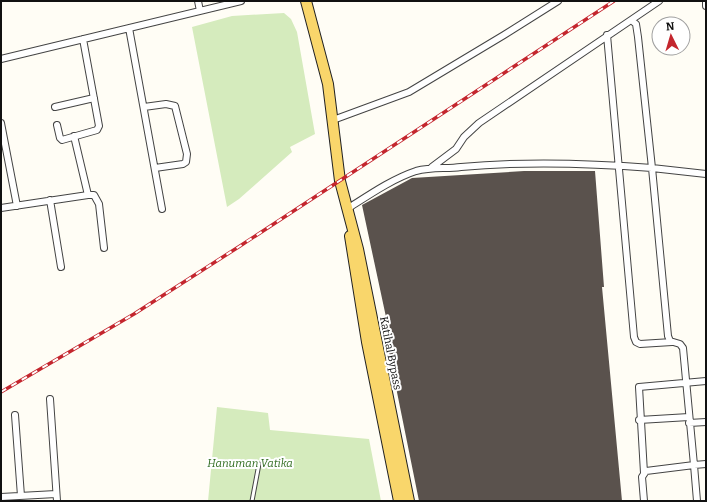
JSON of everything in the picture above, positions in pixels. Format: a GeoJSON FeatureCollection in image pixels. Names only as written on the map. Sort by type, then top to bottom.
{"type":"FeatureCollection","features":[{"type":"Feature","properties":{"kind":"main road","name":"Katihal Bypass"},"geometry":{"type":"LineString","coordinates":[[306,1],[328,84],[340,181],[358,249],[408,501]]}},
{"type":"Feature","properties":{"kind":"main road","name":"Katihal Bypass"},"geometry":{"type":"LineString","coordinates":[[348,209],[351,250],[363,319],[399,501]]}},
{"type":"Feature","properties":{"kind":"street"},"geometry":{"type":"LineString","coordinates":[[198,1],[200,11]]}},
{"type":"Feature","properties":{"kind":"street"},"geometry":{"type":"LineString","coordinates":[[1,59],[241,1]]}},
{"type":"Feature","properties":{"kind":"street"},"geometry":{"type":"LineString","coordinates":[[333,120],[409,92],[558,1]]}},
{"type":"Feature","properties":{"kind":"street"},"geometry":{"type":"LineString","coordinates":[[348,209],[381,188],[404,176],[432,167],[454,152],[467,133],[479,123],[659,1]]}},
{"type":"Feature","properties":{"kind":"street"},"geometry":{"type":"LineString","coordinates":[[706,1],[706,6]]}},
{"type":"Feature","properties":{"kind":"street"},"geometry":{"type":"LineString","coordinates":[[631,20],[636,24],[638,37],[668,336],[672,342]]}},
{"type":"Feature","properties":{"kind":"street"},"geometry":{"type":"LineString","coordinates":[[129,28],[162,208]]}},
{"type":"Feature","properties":{"kind":"street"},"geometry":{"type":"LineString","coordinates":[[607,35],[634,340],[643,344],[672,342],[682,346],[697,501]]}},
{"type":"Feature","properties":{"kind":"street"},"geometry":{"type":"LineString","coordinates":[[57,125],[61,139],[97,130],[99,126],[83,39]]}},
{"type":"Feature","properties":{"kind":"street"},"geometry":{"type":"LineString","coordinates":[[55,107],[94,98]]}},
{"type":"Feature","properties":{"kind":"street"},"geometry":{"type":"LineString","coordinates":[[144,107],[166,104],[175,106],[187,154],[186,162],[183,164],[155,168]]}},
{"type":"Feature","properties":{"kind":"street"},"geometry":{"type":"LineString","coordinates":[[1,123],[17,206]]}},
{"type":"Feature","properties":{"kind":"street"},"geometry":{"type":"LineString","coordinates":[[74,136],[88,194]]}},
{"type":"Feature","properties":{"kind":"street"},"geometry":{"type":"LineString","coordinates":[[432,167],[452,168],[507,163],[558,162],[652,168],[706,174]]}},
{"type":"Feature","properties":{"kind":"street"},"geometry":{"type":"LineString","coordinates":[[1,208],[88,194],[94,195],[99,204],[104,248]]}},
{"type":"Feature","properties":{"kind":"street"},"geometry":{"type":"LineString","coordinates":[[50,200],[61,267]]}},
{"type":"Feature","properties":{"kind":"street"},"geometry":{"type":"LineString","coordinates":[[644,501],[644,473],[639,420],[638,387],[706,381]]}},
{"type":"Feature","properties":{"kind":"street"},"geometry":{"type":"LineString","coordinates":[[50,399],[57,501]]}},
{"type":"Feature","properties":{"kind":"street"},"geometry":{"type":"LineString","coordinates":[[15,415],[22,496]]}},
{"type":"Feature","properties":{"kind":"street"},"geometry":{"type":"LineString","coordinates":[[639,420],[689,420],[706,422]]}},
{"type":"Feature","properties":{"kind":"street"},"geometry":{"type":"LineString","coordinates":[[644,473],[650,470],[706,464]]}},
{"type":"Feature","properties":{"kind":"street"},"geometry":{"type":"LineString","coordinates":[[1,497],[56,494]]}},
{"type":"Feature","properties":{"kind":"lane"},"geometry":{"type":"LineString","coordinates":[[252,501],[259,464]]}},
{"type":"Feature","properties":{"kind":"green space"},"geometry":{"type":"Polygon","coordinates":[[[284,13],[291,19],[297,32],[315,134],[290,147],[292,152],[239,199],[227,207],[192,27],[232,16],[284,13]]]}},
{"type":"Feature","properties":{"kind":"green space","name":"Hanuman Vatika"},"geometry":{"type":"Polygon","coordinates":[[[217,407],[268,413],[270,430],[369,439],[381,501],[208,501],[217,407]]]}},
{"type":"Feature","properties":{"kind":"building"},"geometry":{"type":"Polygon","coordinates":[[[524,171],[595,171],[604,287],[602,287],[622,501],[419,501],[382,318],[386,317],[362,205],[412,178],[524,171]]]}},
{"type":"Feature","properties":{"kind":"railway"},"geometry":{"type":"LineString","coordinates":[[1,392],[134,314],[614,1]]}}]}
